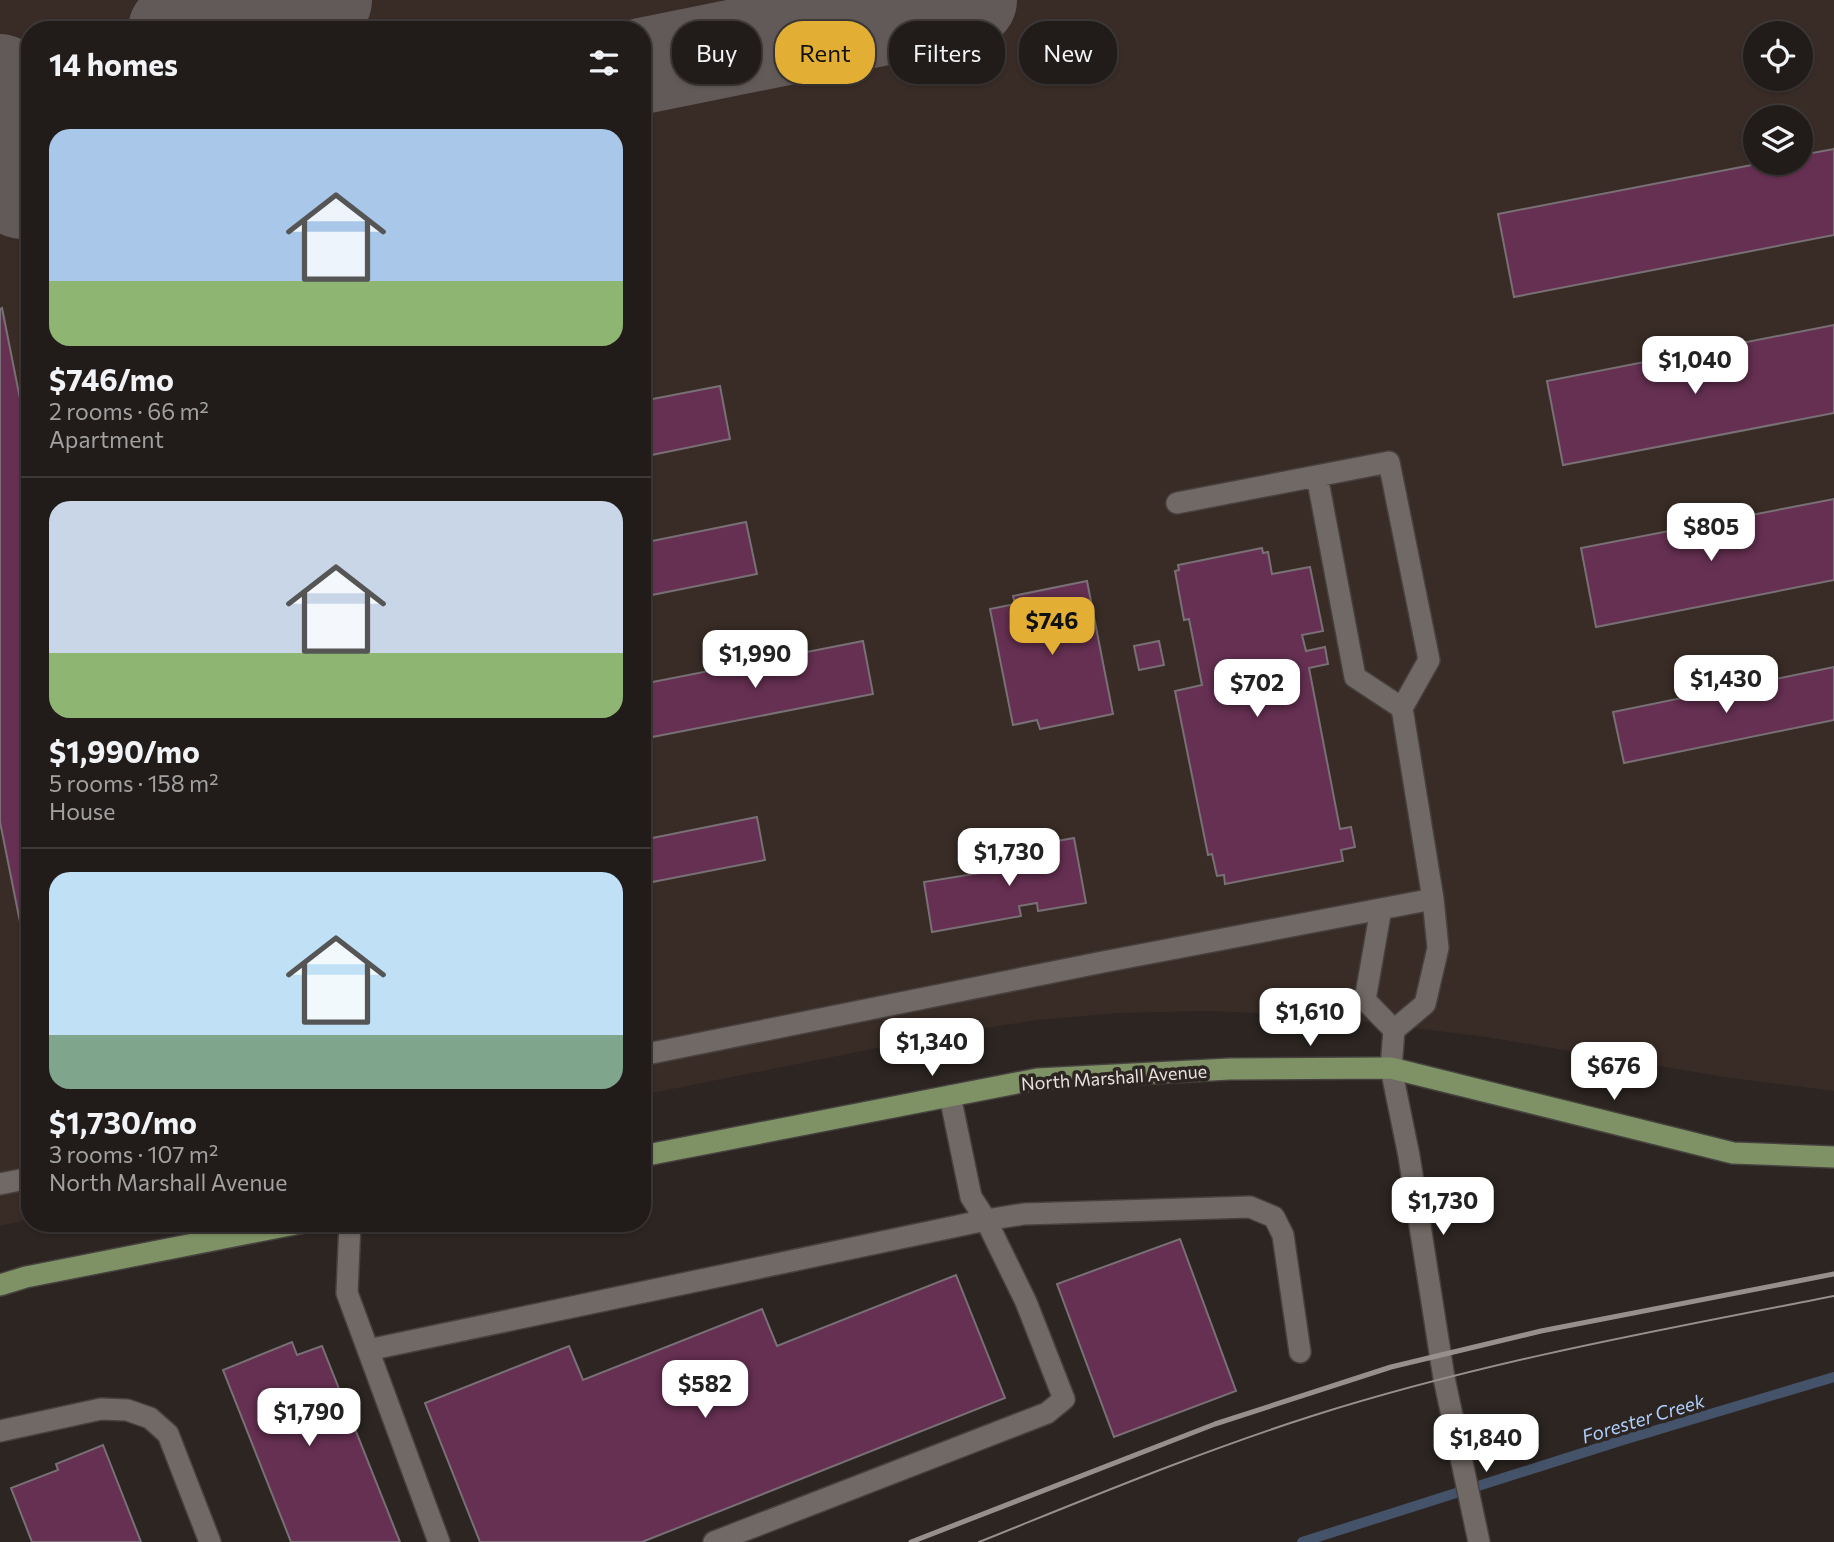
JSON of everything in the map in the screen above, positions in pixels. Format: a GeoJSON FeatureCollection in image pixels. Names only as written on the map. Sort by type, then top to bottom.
{"type":"FeatureCollection","features":[{"type":"Feature","properties":{"kind":"main road","name":"North Marshall Avenue"},"geometry":{"type":"LineString","coordinates":[[651,1154],[1037,1079],[1230,1069],[1391,1068],[1733,1153],[1834,1157]]}},
{"type":"Feature","properties":{"kind":"main road"},"geometry":{"type":"LineString","coordinates":[[0,1285],[26,1277],[254,1232]]}},
{"type":"Feature","properties":{"kind":"street"},"geometry":{"type":"LineString","coordinates":[[1177,503],[1389,462],[1429,660],[1402,708],[1433,899],[1438,948],[1424,1004],[1394,1030],[1391,1068],[1452,1414],[1479,1542]]}},
{"type":"Feature","properties":{"kind":"street"},"geometry":{"type":"LineString","coordinates":[[1317,476],[1355,677],[1402,708]]}},
{"type":"Feature","properties":{"kind":"street"},"geometry":{"type":"LineString","coordinates":[[651,1053],[1433,899]]}},
{"type":"Feature","properties":{"kind":"street"},"geometry":{"type":"LineString","coordinates":[[1381,909],[1365,1000],[1394,1030]]}},
{"type":"Feature","properties":{"kind":"street"},"geometry":{"type":"LineString","coordinates":[[714,1542],[1047,1413],[1064,1399],[1026,1302],[986,1220],[971,1197],[950,1096]]}},
{"type":"Feature","properties":{"kind":"street"},"geometry":{"type":"LineString","coordinates":[[0,1184],[21,1180]]}},
{"type":"Feature","properties":{"kind":"street"},"geometry":{"type":"LineString","coordinates":[[368,1350],[986,1220],[1024,1214],[1250,1207],[1275,1217],[1283,1235],[1300,1352]]}},
{"type":"Feature","properties":{"kind":"street"},"geometry":{"type":"LineString","coordinates":[[350,1232],[348,1293],[439,1542]]}},
{"type":"Feature","properties":{"kind":"street"},"geometry":{"type":"LineString","coordinates":[[0,1431],[101,1409],[127,1410],[150,1419],[168,1434],[210,1542]]}},
{"type":"Feature","properties":{"kind":"shaded area"},"geometry":{"type":"Polygon","coordinates":[[[0,0],[1834,0],[1834,1091],[1724,1077],[1487,1037],[1310,1015],[1207,1011],[1118,1013],[1037,1020],[952,1033],[651,1093],[651,21],[21,21],[21,1221],[0,1226],[0,0]]]}},
{"type":"Feature","properties":{"kind":"building"},"geometry":{"type":"Polygon","coordinates":[[[1834,149],[1834,235],[1514,297],[1498,214],[1743,167],[1743,175],[1813,175],[1813,153],[1834,149]]]}},
{"type":"Feature","properties":{"kind":"building"},"geometry":{"type":"Polygon","coordinates":[[[2,308],[21,404],[21,927],[0,822],[2,308]]]}},
{"type":"Feature","properties":{"kind":"building"},"geometry":{"type":"Polygon","coordinates":[[[1834,325],[1834,413],[1563,465],[1547,381],[1834,325]]]}},
{"type":"Feature","properties":{"kind":"building"},"geometry":{"type":"Polygon","coordinates":[[[720,386],[730,439],[651,455],[651,399],[720,386]]]}},
{"type":"Feature","properties":{"kind":"building"},"geometry":{"type":"Polygon","coordinates":[[[1834,499],[1834,580],[1596,627],[1581,548],[1834,499]]]}},
{"type":"Feature","properties":{"kind":"building"},"geometry":{"type":"Polygon","coordinates":[[[746,522],[757,574],[651,595],[651,541],[746,522]]]}},
{"type":"Feature","properties":{"kind":"building"},"geometry":{"type":"Polygon","coordinates":[[[1262,548],[1263,553],[1268,552],[1272,574],[1310,567],[1323,631],[1302,635],[1306,651],[1325,647],[1328,664],[1309,668],[1340,829],[1351,827],[1355,847],[1341,850],[1343,861],[1225,884],[1224,875],[1217,876],[1212,854],[1208,855],[1175,691],[1202,685],[1189,619],[1184,620],[1175,571],[1179,570],[1178,565],[1262,548]]]}},
{"type":"Feature","properties":{"kind":"building"},"geometry":{"type":"Polygon","coordinates":[[[1087,581],[1113,714],[1040,729],[1037,720],[1013,725],[990,609],[1015,604],[1013,596],[1087,581]]]}},
{"type":"Feature","properties":{"kind":"building"},"geometry":{"type":"Polygon","coordinates":[[[863,641],[873,694],[651,737],[651,682],[863,641]]]}},
{"type":"Feature","properties":{"kind":"building"},"geometry":{"type":"Polygon","coordinates":[[[1159,641],[1164,665],[1139,670],[1134,646],[1159,641]]]}},
{"type":"Feature","properties":{"kind":"building"},"geometry":{"type":"Polygon","coordinates":[[[1834,667],[1834,720],[1624,763],[1613,712],[1834,667]]]}},
{"type":"Feature","properties":{"kind":"building"},"geometry":{"type":"Polygon","coordinates":[[[757,817],[765,860],[651,882],[651,838],[757,817]]]}},
{"type":"Feature","properties":{"kind":"building"},"geometry":{"type":"Polygon","coordinates":[[[1074,838],[1086,903],[1038,911],[1037,903],[1019,906],[1021,916],[932,932],[924,882],[1011,868],[1008,850],[1074,838]]]}},
{"type":"Feature","properties":{"kind":"building"},"geometry":{"type":"Polygon","coordinates":[[[1180,1239],[1236,1391],[1114,1437],[1057,1284],[1180,1239]]]}},
{"type":"Feature","properties":{"kind":"building"},"geometry":{"type":"Polygon","coordinates":[[[956,1275],[1005,1398],[642,1542],[480,1542],[425,1403],[569,1346],[583,1380],[762,1309],[777,1346],[956,1275]]]}},
{"type":"Feature","properties":{"kind":"building"},"geometry":{"type":"Polygon","coordinates":[[[292,1342],[297,1355],[322,1346],[400,1542],[291,1542],[223,1370],[292,1342]]]}},
{"type":"Feature","properties":{"kind":"building"},"geometry":{"type":"Polygon","coordinates":[[[103,1445],[141,1542],[32,1542],[11,1488],[58,1470],[56,1464],[103,1445]]]}},
{"type":"Feature","properties":{"kind":"waterway","name":"Forester Creek"},"geometry":{"type":"LineString","coordinates":[[1302,1542],[1620,1441],[1834,1377]]}},
{"type":"Feature","properties":{"kind":"taxiway"},"geometry":{"type":"LineString","coordinates":[[220,21],[324,0]]}},
{"type":"Feature","properties":{"kind":"taxiway"},"geometry":{"type":"LineString","coordinates":[[651,64],[969,0]]}},
{"type":"Feature","properties":{"kind":"taxiway"},"geometry":{"type":"LineString","coordinates":[[0,82],[21,186]]}},
{"type":"Feature","properties":{"kind":"tram line"},"geometry":{"type":"LineString","coordinates":[[979,1542],[1228,1445],[1376,1397],[1571,1348],[1834,1296]]}},
{"type":"Feature","properties":{"kind":"railway"},"geometry":{"type":"LineString","coordinates":[[911,1542],[1215,1424],[1391,1367],[1541,1331],[1834,1274]]}}]}
